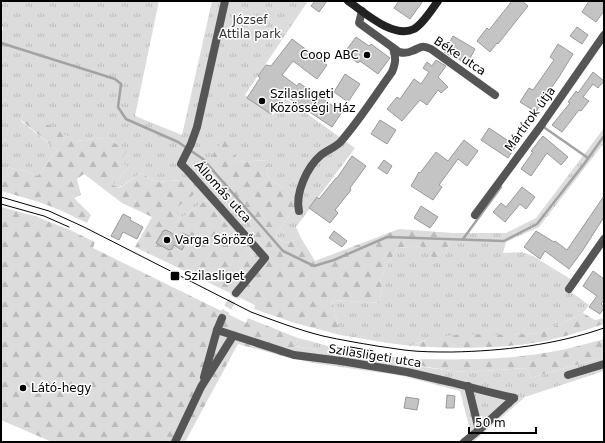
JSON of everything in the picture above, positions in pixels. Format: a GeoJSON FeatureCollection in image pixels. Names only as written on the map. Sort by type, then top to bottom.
{"type":"FeatureCollection","features":[{"type":"Feature","properties":{"kind":"street","name":"Állomás utca"},"geometry":{"type":"LineString","coordinates":[[225,1],[197,127],[191,144],[181,164],[264,258],[236,293]]}},
{"type":"Feature","properties":{"kind":"street"},"geometry":{"type":"LineString","coordinates":[[348,1],[386,27],[405,31],[414,29],[426,18],[438,1]]}},
{"type":"Feature","properties":{"kind":"street","name":"Béke utca"},"geometry":{"type":"LineString","coordinates":[[362,11],[359,23],[399,52],[405,53],[421,46],[431,49],[495,95]]}},
{"type":"Feature","properties":{"kind":"street","name":"Mártírok útja"},"geometry":{"type":"LineString","coordinates":[[475,216],[540,127],[604,35]]}},
{"type":"Feature","properties":{"kind":"street"},"geometry":{"type":"LineString","coordinates":[[299,211],[298,198],[307,174],[320,156],[342,141],[392,72],[396,62],[396,56],[393,48]]}},
{"type":"Feature","properties":{"kind":"street"},"geometry":{"type":"LineString","coordinates":[[569,289],[604,239]]}},
{"type":"Feature","properties":{"kind":"street"},"geometry":{"type":"LineString","coordinates":[[201,387],[217,330],[222,318]]}},
{"type":"Feature","properties":{"kind":"street","name":"Szilasligeti utca"},"geometry":{"type":"LineString","coordinates":[[217,330],[294,355],[407,372],[514,398],[478,430]]}},
{"type":"Feature","properties":{"kind":"street"},"geometry":{"type":"LineString","coordinates":[[174,442],[201,387],[233,336]]}},
{"type":"Feature","properties":{"kind":"street"},"geometry":{"type":"LineString","coordinates":[[568,375],[604,364]]}},
{"type":"Feature","properties":{"kind":"street"},"geometry":{"type":"LineString","coordinates":[[464,442],[478,430],[468,386]]}},
{"type":"Feature","properties":{"kind":"green space","name":"József Attila park"},"geometry":{"type":"Polygon","coordinates":[[[1,1],[159,1],[135,116],[182,135],[212,1],[308,1],[245,95],[273,115],[285,98],[355,148],[296,227],[301,238],[286,243],[275,237],[296,205],[283,188],[267,176],[268,160],[238,162],[234,154],[219,169],[216,182],[265,249],[253,256],[206,200],[180,219],[171,211],[181,180],[156,182],[141,173],[118,188],[113,185],[129,167],[120,163],[105,138],[76,141],[24,112],[21,121],[57,150],[38,176],[26,171],[1,166],[1,37],[3,27],[1,26],[1,1]]]}},
{"type":"Feature","properties":{"kind":"green space"},"geometry":{"type":"Polygon","coordinates":[[[24,111],[76,141],[105,138],[127,150],[120,162],[129,167],[113,185],[119,188],[141,173],[156,182],[181,180],[197,192],[172,211],[180,219],[206,200],[253,256],[265,249],[216,182],[219,169],[212,156],[223,139],[233,145],[234,154],[238,162],[268,160],[267,176],[283,188],[295,188],[296,205],[275,237],[286,243],[301,238],[315,261],[399,229],[453,233],[445,255],[433,258],[421,246],[397,248],[380,279],[382,289],[379,303],[332,300],[340,335],[295,323],[254,309],[255,305],[135,247],[152,217],[122,203],[84,174],[77,179],[81,195],[74,198],[91,215],[87,223],[39,202],[1,191],[1,166],[26,171],[38,176],[57,150],[21,120],[24,111]]]}},
{"type":"Feature","properties":{"kind":"green space"},"geometry":{"type":"Polygon","coordinates":[[[604,128],[604,143],[539,227],[506,242],[503,253],[522,252],[533,256],[577,283],[571,292],[589,305],[583,313],[561,324],[537,333],[425,340],[411,346],[340,335],[332,300],[379,303],[382,289],[380,279],[397,248],[421,246],[445,255],[453,233],[506,233],[536,218],[604,128]]]}},
{"type":"Feature","properties":{"kind":"green space"},"geometry":{"type":"Polygon","coordinates":[[[1,207],[35,216],[70,230],[95,242],[93,248],[246,323],[248,318],[298,338],[295,346],[317,350],[313,363],[238,344],[185,442],[52,442],[1,420],[1,207]]]}},
{"type":"Feature","properties":{"kind":"green space"},"geometry":{"type":"Polygon","coordinates":[[[583,313],[595,320],[604,318],[604,324],[552,339],[513,346],[444,348],[411,346],[431,338],[463,334],[514,335],[537,333],[561,324],[583,313]]]}},
{"type":"Feature","properties":{"kind":"green space"},"geometry":{"type":"Polygon","coordinates":[[[298,338],[349,351],[417,359],[415,366],[453,371],[469,372],[526,368],[530,378],[604,357],[604,371],[525,397],[473,442],[460,391],[403,376],[313,363],[317,350],[295,346],[298,338]]]}},
{"type":"Feature","properties":{"kind":"green space"},"geometry":{"type":"Polygon","coordinates":[[[604,339],[604,357],[530,378],[526,368],[469,372],[414,365],[417,359],[484,359],[533,355],[584,345],[604,339]]]}},
{"type":"Feature","properties":{"kind":"building"},"geometry":{"type":"Polygon","coordinates":[[[315,1],[327,1],[319,12],[311,6],[315,1]]]}},
{"type":"Feature","properties":{"kind":"building"},"geometry":{"type":"Polygon","coordinates":[[[399,1],[423,1],[410,19],[394,8],[399,1]]]}},
{"type":"Feature","properties":{"kind":"building"},"geometry":{"type":"Polygon","coordinates":[[[512,1],[522,1],[528,6],[490,52],[477,41],[487,28],[489,30],[512,1]]]}},
{"type":"Feature","properties":{"kind":"building"},"geometry":{"type":"Polygon","coordinates":[[[589,1],[604,1],[604,11],[596,22],[582,12],[589,1]]]}},
{"type":"Feature","properties":{"kind":"building"},"geometry":{"type":"Polygon","coordinates":[[[577,27],[588,35],[582,44],[570,36],[577,27]]]}},
{"type":"Feature","properties":{"kind":"building"},"geometry":{"type":"Polygon","coordinates":[[[453,36],[475,49],[467,64],[444,52],[453,36]]]}},
{"type":"Feature","properties":{"kind":"building","name":"Coop ABC"},"geometry":{"type":"Polygon","coordinates":[[[356,37],[369,46],[371,44],[390,58],[378,74],[360,61],[358,63],[344,53],[356,37]]]}},
{"type":"Feature","properties":{"kind":"building"},"geometry":{"type":"Polygon","coordinates":[[[292,39],[327,65],[317,79],[293,61],[282,75],[297,86],[299,83],[342,112],[332,127],[284,95],[271,114],[247,98],[260,78],[258,76],[266,65],[271,66],[292,39]]]}},
{"type":"Feature","properties":{"kind":"building"},"geometry":{"type":"Polygon","coordinates":[[[558,44],[573,54],[536,112],[520,102],[529,88],[533,90],[554,60],[550,57],[558,44]]]}},
{"type":"Feature","properties":{"kind":"building"},"geometry":{"type":"Polygon","coordinates":[[[436,60],[446,66],[438,77],[448,87],[441,93],[438,90],[427,105],[420,100],[402,121],[387,109],[397,97],[400,99],[414,79],[421,84],[429,72],[423,68],[427,62],[432,66],[436,60]]]}},
{"type":"Feature","properties":{"kind":"building"},"geometry":{"type":"Polygon","coordinates":[[[593,72],[604,81],[598,88],[593,84],[583,97],[589,101],[581,111],[579,110],[562,132],[552,125],[570,103],[568,102],[576,91],[578,93],[593,72]]]}},
{"type":"Feature","properties":{"kind":"building"},"geometry":{"type":"Polygon","coordinates":[[[345,74],[360,84],[348,102],[334,92],[345,74]]]}},
{"type":"Feature","properties":{"kind":"building"},"geometry":{"type":"Polygon","coordinates":[[[380,120],[396,130],[387,144],[371,134],[380,120]]]}},
{"type":"Feature","properties":{"kind":"building"},"geometry":{"type":"Polygon","coordinates":[[[489,128],[516,146],[508,158],[481,140],[489,128]]]}},
{"type":"Feature","properties":{"kind":"building"},"geometry":{"type":"Polygon","coordinates":[[[543,136],[568,157],[561,165],[547,153],[531,176],[521,169],[533,152],[531,151],[543,136]]]}},
{"type":"Feature","properties":{"kind":"building"},"geometry":{"type":"Polygon","coordinates":[[[464,140],[478,151],[467,166],[458,159],[439,185],[442,187],[433,200],[411,186],[419,172],[420,173],[436,152],[448,161],[464,140]]]}},
{"type":"Feature","properties":{"kind":"building"},"geometry":{"type":"Polygon","coordinates":[[[352,156],[366,166],[350,188],[351,190],[335,210],[338,213],[330,223],[309,208],[317,197],[319,199],[337,178],[352,156]]]}},
{"type":"Feature","properties":{"kind":"building"},"geometry":{"type":"Polygon","coordinates":[[[384,160],[392,166],[387,174],[378,168],[384,160]]]}},
{"type":"Feature","properties":{"kind":"building"},"geometry":{"type":"Polygon","coordinates":[[[522,187],[535,197],[526,209],[520,204],[505,222],[493,212],[501,203],[506,207],[522,187]]]}},
{"type":"Feature","properties":{"kind":"building"},"geometry":{"type":"Polygon","coordinates":[[[604,196],[604,217],[569,269],[545,251],[540,259],[524,247],[536,231],[554,242],[555,241],[567,250],[604,196]]]}},
{"type":"Feature","properties":{"kind":"building"},"geometry":{"type":"Polygon","coordinates":[[[421,206],[438,217],[430,228],[414,218],[421,206]]]}},
{"type":"Feature","properties":{"kind":"building"},"geometry":{"type":"Polygon","coordinates":[[[123,214],[131,218],[130,220],[143,227],[137,239],[123,232],[119,240],[111,236],[123,214]]]}},
{"type":"Feature","properties":{"kind":"building","name":"Varga Söröző"},"geometry":{"type":"Polygon","coordinates":[[[166,230],[180,238],[182,233],[189,236],[182,250],[174,245],[172,249],[169,250],[156,243],[163,231],[166,230]]]}},
{"type":"Feature","properties":{"kind":"building"},"geometry":{"type":"Polygon","coordinates":[[[334,231],[347,241],[342,247],[329,238],[334,231]]]}},
{"type":"Feature","properties":{"kind":"building"},"geometry":{"type":"Polygon","coordinates":[[[593,271],[604,279],[604,300],[601,304],[604,308],[600,314],[589,307],[597,296],[583,286],[593,271]]]}},
{"type":"Feature","properties":{"kind":"building"},"geometry":{"type":"Polygon","coordinates":[[[447,395],[455,396],[454,408],[446,408],[447,395]]]}},
{"type":"Feature","properties":{"kind":"building"},"geometry":{"type":"Polygon","coordinates":[[[406,397],[419,399],[417,410],[404,408],[406,397]]]}},
{"type":"Feature","properties":{"kind":"waterway"},"geometry":{"type":"LineString","coordinates":[[1,43],[115,79],[121,84],[118,107],[126,119],[178,142],[203,159],[283,251],[314,266],[334,260],[387,237],[504,241],[537,224],[604,136]]}},
{"type":"Feature","properties":{"kind":"waterway"},"geometry":{"type":"LineString","coordinates":[[544,125],[545,128],[588,158]]}},
{"type":"Feature","properties":{"kind":"waterway"},"geometry":{"type":"LineString","coordinates":[[463,239],[501,187]]}},
{"type":"Feature","properties":{"kind":"tunnel"},"geometry":{"type":"LineString","coordinates":[[222,318],[236,293]]}},
{"type":"Feature","properties":{"kind":"tram line"},"geometry":{"type":"LineString","coordinates":[[1,197],[49,211],[84,227],[251,312],[323,336],[401,350],[452,352],[529,346],[567,339],[604,328]]}},
{"type":"Feature","properties":{"kind":"tram line"},"geometry":{"type":"LineString","coordinates":[[1,204],[44,216],[69,227]]}},
{"type":"Feature","properties":{"kind":"tram line"},"geometry":{"type":"LineString","coordinates":[[345,346],[373,351]]}},
{"type":"Feature","properties":{"kind":"place","name":"Coop ABC"},"geometry":{"type":"Point","coordinates":[367,55]}},
{"type":"Feature","properties":{"kind":"place","name":"Szilasligeti Közösségi Ház"},"geometry":{"type":"Point","coordinates":[262,101]}},
{"type":"Feature","properties":{"kind":"place","name":"Varga Söröző"},"geometry":{"type":"Point","coordinates":[167,240]}},
{"type":"Feature","properties":{"kind":"place","name":"Szilasliget"},"geometry":{"type":"Point","coordinates":[175,276]}},
{"type":"Feature","properties":{"kind":"place","name":"Látó-hegy"},"geometry":{"type":"Point","coordinates":[23,388]}}]}
